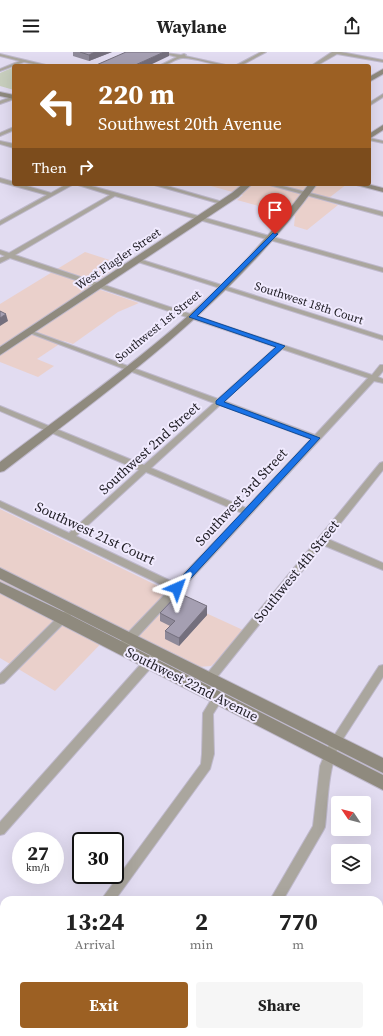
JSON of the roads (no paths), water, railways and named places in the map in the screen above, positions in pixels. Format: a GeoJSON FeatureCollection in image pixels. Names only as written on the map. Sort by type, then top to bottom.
{"type":"FeatureCollection","features":[{"type":"Feature","properties":{"kind":"main road"},"geometry":{"type":"LineString","coordinates":[[371,79],[383,71]]}},
{"type":"Feature","properties":{"kind":"main road"},"geometry":{"type":"LineString","coordinates":[[0,89],[12,92]]}},
{"type":"Feature","properties":{"kind":"main road"},"geometry":{"type":"LineString","coordinates":[[0,94],[12,97]]}},
{"type":"Feature","properties":{"kind":"main road"},"geometry":{"type":"LineString","coordinates":[[371,136],[383,127]]}},
{"type":"Feature","properties":{"kind":"main road"},"geometry":{"type":"LineString","coordinates":[[371,184],[383,187]]}},
{"type":"Feature","properties":{"kind":"main road","name":"West Flagler Street"},"geometry":{"type":"LineString","coordinates":[[0,352],[224,203],[245,186]]}},
{"type":"Feature","properties":{"kind":"main road"},"geometry":{"type":"LineString","coordinates":[[366,186],[383,190]]}},
{"type":"Feature","properties":{"kind":"main road","name":"Southwest 1st Street"},"geometry":{"type":"LineString","coordinates":[[0,468],[192,317],[272,238],[312,187]]}},
{"type":"Feature","properties":{"kind":"main road","name":"Southwest 22nd Avenue"},"geometry":{"type":"LineString","coordinates":[[0,573],[68,613],[125,643],[154,657],[210,678],[332,748],[383,783]]}},
{"type":"Feature","properties":{"kind":"main road","name":"Southwest 22nd Avenue"},"geometry":{"type":"LineString","coordinates":[[0,587],[68,613]]}},
{"type":"Feature","properties":{"kind":"main road","name":"Southwest 22nd Avenue"},"geometry":{"type":"LineString","coordinates":[[154,657],[218,698],[332,748],[383,766]]}},
{"type":"Feature","properties":{"kind":"street"},"geometry":{"type":"LineString","coordinates":[[160,52],[219,64]]}},
{"type":"Feature","properties":{"kind":"street"},"geometry":{"type":"LineString","coordinates":[[165,64],[191,52]]}},
{"type":"Feature","properties":{"kind":"street"},"geometry":{"type":"LineString","coordinates":[[241,64],[264,52]]}},
{"type":"Feature","properties":{"kind":"street"},"geometry":{"type":"LineString","coordinates":[[316,64],[336,52],[383,61]]}},
{"type":"Feature","properties":{"kind":"street"},"geometry":{"type":"LineString","coordinates":[[0,55],[40,64]]}},
{"type":"Feature","properties":{"kind":"street"},"geometry":{"type":"LineString","coordinates":[[15,64],[25,60]]}},
{"type":"Feature","properties":{"kind":"street"},"geometry":{"type":"LineString","coordinates":[[0,70],[12,65]]}},
{"type":"Feature","properties":{"kind":"street"},"geometry":{"type":"LineString","coordinates":[[371,95],[382,97]]}},
{"type":"Feature","properties":{"kind":"street"},"geometry":{"type":"LineString","coordinates":[[371,104],[382,97]]}},
{"type":"Feature","properties":{"kind":"street"},"geometry":{"type":"LineString","coordinates":[[0,103],[12,98]]}},
{"type":"Feature","properties":{"kind":"street"},"geometry":{"type":"LineString","coordinates":[[0,135],[12,129]]}},
{"type":"Feature","properties":{"kind":"street"},"geometry":{"type":"LineString","coordinates":[[371,139],[383,142]]}},
{"type":"Feature","properties":{"kind":"street"},"geometry":{"type":"LineString","coordinates":[[0,142],[12,145]]}},
{"type":"Feature","properties":{"kind":"street"},"geometry":{"type":"LineString","coordinates":[[0,180],[12,183]]}},
{"type":"Feature","properties":{"kind":"street"},"geometry":{"type":"LineString","coordinates":[[21,186],[52,195]]}},
{"type":"Feature","properties":{"kind":"street"},"geometry":{"type":"LineString","coordinates":[[0,223],[68,186]]}},
{"type":"Feature","properties":{"kind":"street"},"geometry":{"type":"LineString","coordinates":[[85,186],[383,270]]}},
{"type":"Feature","properties":{"kind":"street"},"geometry":{"type":"LineString","coordinates":[[161,186],[224,203]]}},
{"type":"Feature","properties":{"kind":"street"},"geometry":{"type":"LineString","coordinates":[[298,186],[312,187],[383,214]]}},
{"type":"Feature","properties":{"kind":"street"},"geometry":{"type":"LineString","coordinates":[[0,261],[115,194]]}},
{"type":"Feature","properties":{"kind":"street"},"geometry":{"type":"LineString","coordinates":[[0,252],[383,381]]}},
{"type":"Feature","properties":{"kind":"street","name":"Southwest 18th Court"},"geometry":{"type":"LineString","coordinates":[[137,260],[383,338]]}},
{"type":"Feature","properties":{"kind":"street"},"geometry":{"type":"LineString","coordinates":[[30,332],[316,438]]}},
{"type":"Feature","properties":{"kind":"street","name":"Southwest 2nd Street"},"geometry":{"type":"LineString","coordinates":[[70,537],[281,346]]}},
{"type":"Feature","properties":{"kind":"street","name":"Southwest 3rd Street"},"geometry":{"type":"LineString","coordinates":[[125,643],[383,367]]}},
{"type":"Feature","properties":{"kind":"street"},"geometry":{"type":"LineString","coordinates":[[0,408],[248,512]]}},
{"type":"Feature","properties":{"kind":"street","name":"Southwest 4th Street"},"geometry":{"type":"LineString","coordinates":[[210,678],[383,465]]}},
{"type":"Feature","properties":{"kind":"street","name":"Southwest 21st Court"},"geometry":{"type":"LineString","coordinates":[[0,504],[177,588]]}},
{"type":"Feature","properties":{"kind":"street"},"geometry":{"type":"LineString","coordinates":[[321,540],[383,567]]}},
{"type":"Feature","properties":{"kind":"street"},"geometry":{"type":"LineString","coordinates":[[0,680],[68,613]]}},
{"type":"Feature","properties":{"kind":"street"},"geometry":{"type":"LineString","coordinates":[[0,830],[154,657]]}},
{"type":"Feature","properties":{"kind":"street"},"geometry":{"type":"LineString","coordinates":[[278,896],[319,827],[332,748],[383,669]]}},
{"type":"Feature","properties":{"kind":"street"},"geometry":{"type":"LineString","coordinates":[[110,896],[206,766],[208,754],[208,713],[218,698]]}}]}
